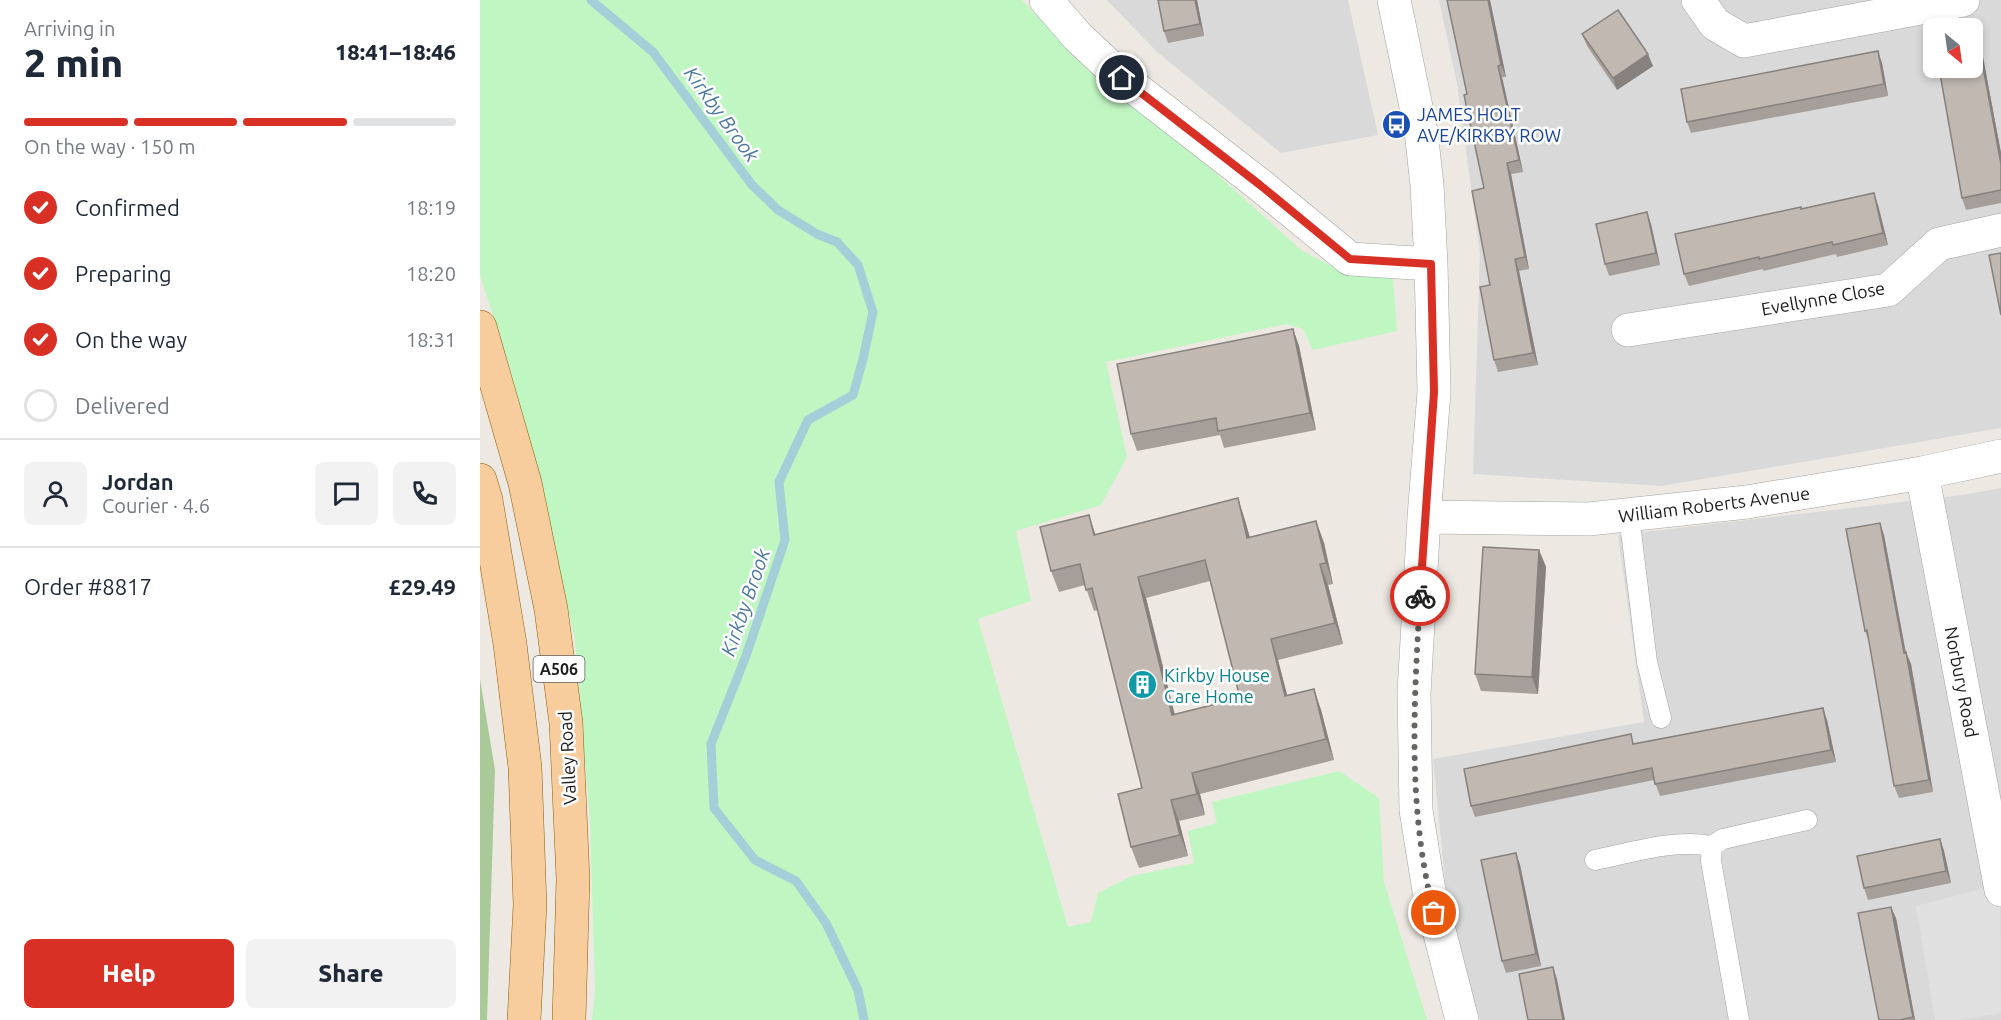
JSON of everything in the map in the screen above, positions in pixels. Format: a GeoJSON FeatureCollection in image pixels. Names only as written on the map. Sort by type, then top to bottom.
{"type":"FeatureCollection","features":[{"type":"Feature","properties":{"kind":"main road","name":"Valley Road"},"geometry":{"type":"LineString","coordinates":[[480,327],[525,483],[551,609],[565,712],[573,879],[568,1020]]}},
{"type":"Feature","properties":{"kind":"main road","name":"A506"},"geometry":{"type":"LineString","coordinates":[[480,480],[486,500],[510,644],[525,767],[530,905],[524,1020]]}},
{"type":"Feature","properties":{"kind":"street"},"geometry":{"type":"LineString","coordinates":[[1046,0],[1078,37],[1122,78],[1260,185],[1350,259],[1431,264]]}},
{"type":"Feature","properties":{"kind":"street"},"geometry":{"type":"LineString","coordinates":[[1395,0],[1420,131],[1427,185],[1431,264],[1434,392],[1414,693],[1416,810],[1429,891],[1462,1020]]}},
{"type":"Feature","properties":{"kind":"street"},"geometry":{"type":"LineString","coordinates":[[1698,0],[1715,24],[1744,41],[1963,0]]}},
{"type":"Feature","properties":{"kind":"street","name":"Evellynne Close"},"geometry":{"type":"LineString","coordinates":[[1628,330],[1888,290],[1939,244],[2001,230]]}},
{"type":"Feature","properties":{"kind":"street","name":"William Roberts Avenue"},"geometry":{"type":"LineString","coordinates":[[1424,517],[1589,519],[1629,515],[1747,502],[1922,473],[2001,456]]}},
{"type":"Feature","properties":{"kind":"street","name":"Norbury Road"},"geometry":{"type":"LineString","coordinates":[[1922,473],[2001,890]]}},
{"type":"Feature","properties":{"kind":"lane"},"geometry":{"type":"LineString","coordinates":[[1629,515],[1647,662],[1661,717]]}},
{"type":"Feature","properties":{"kind":"lane"},"geometry":{"type":"LineString","coordinates":[[1595,860],[1672,844],[1696,843],[1712,846],[1724,839],[1807,820]]}},
{"type":"Feature","properties":{"kind":"lane"},"geometry":{"type":"LineString","coordinates":[[1712,846],[1711,861],[1740,1020]]}},
{"type":"Feature","properties":{"kind":"shaded area"},"geometry":{"type":"Polygon","coordinates":[[[1107,0],[1348,0],[1378,135],[1281,153],[1157,52],[1107,0]]]}},
{"type":"Feature","properties":{"kind":"shaded area"},"geometry":{"type":"Polygon","coordinates":[[[1439,0],[2001,0],[2001,428],[1662,486],[1473,474],[1480,253],[1457,84],[1439,0]]]}},
{"type":"Feature","properties":{"kind":"shaded area"},"geometry":{"type":"Polygon","coordinates":[[[2001,488],[2001,1020],[1480,1020],[1449,922],[1433,759],[1644,722],[1618,535],[1962,495],[2001,488]]]}},
{"type":"Feature","properties":{"kind":"shaded area"},"geometry":{"type":"Polygon","coordinates":[[[2000,884],[2001,1013],[1960,1020],[1935,1020],[1916,906],[2000,884]]]}},
{"type":"Feature","properties":{"kind":"green space"},"geometry":{"type":"Polygon","coordinates":[[[480,0],[1022,0],[1089,71],[1209,167],[1301,250],[1343,272],[1393,278],[1397,331],[1313,350],[1303,329],[1286,324],[1106,362],[1127,457],[1101,505],[1016,531],[1031,601],[978,619],[1068,927],[1091,922],[1098,893],[1132,876],[1194,863],[1188,831],[1217,823],[1212,802],[1339,771],[1379,798],[1384,882],[1427,1020],[592,1020],[595,990],[590,820],[575,640],[544,499],[510,369],[480,275],[480,0]]]}},
{"type":"Feature","properties":{"kind":"green space"},"geometry":{"type":"Polygon","coordinates":[[[480,679],[495,770],[487,1020],[480,1020],[480,679]]]}},
{"type":"Feature","properties":{"kind":"building"},"geometry":{"type":"Polygon","coordinates":[[[1158,0],[1195,0],[1200,24],[1164,31],[1158,0]]]}},
{"type":"Feature","properties":{"kind":"building"},"geometry":{"type":"Polygon","coordinates":[[[1447,0],[1488,0],[1501,65],[1498,66],[1519,160],[1507,163],[1525,257],[1515,259],[1533,353],[1494,360],[1480,287],[1490,285],[1472,191],[1484,188],[1447,0]]]}},
{"type":"Feature","properties":{"kind":"building"},"geometry":{"type":"Polygon","coordinates":[[[1618,10],[1648,54],[1613,78],[1582,34],[1618,10]]]}},
{"type":"Feature","properties":{"kind":"building"},"geometry":{"type":"Polygon","coordinates":[[[1878,51],[1884,84],[1687,122],[1681,89],[1878,51]]]}},
{"type":"Feature","properties":{"kind":"building"},"geometry":{"type":"Polygon","coordinates":[[[1983,67],[2001,164],[2001,190],[1962,198],[1941,78],[1983,78],[1983,67]]]}},
{"type":"Feature","properties":{"kind":"building"},"geometry":{"type":"Polygon","coordinates":[[[1874,193],[1883,233],[1684,274],[1675,234],[1874,193]]]}},
{"type":"Feature","properties":{"kind":"building"},"geometry":{"type":"Polygon","coordinates":[[[1647,212],[1656,253],[1605,264],[1596,224],[1647,212]]]}},
{"type":"Feature","properties":{"kind":"building"},"geometry":{"type":"Polygon","coordinates":[[[2001,253],[2001,315],[1989,255],[2001,253]]]}},
{"type":"Feature","properties":{"kind":"building"},"geometry":{"type":"Polygon","coordinates":[[[1293,329],[1310,413],[1218,431],[1216,418],[1131,434],[1117,364],[1293,329]]]}},
{"type":"Feature","properties":{"kind":"building","name":"Kirkby House Care Home"},"geometry":{"type":"Polygon","coordinates":[[[1238,498],[1247,538],[1316,521],[1326,563],[1320,564],[1335,623],[1271,639],[1285,696],[1314,689],[1326,739],[1192,773],[1197,794],[1171,800],[1180,835],[1131,847],[1118,794],[1142,788],[1092,588],[1086,590],[1080,564],[1051,571],[1040,527],[1089,515],[1094,535],[1238,498]],[[1205,560],[1138,577],[1172,715],[1240,698],[1205,560]]]}},
{"type":"Feature","properties":{"kind":"building"},"geometry":{"type":"Polygon","coordinates":[[[1880,523],[1929,780],[1894,786],[1867,630],[1865,631],[1846,529],[1880,523]]]}},
{"type":"Feature","properties":{"kind":"building"},"geometry":{"type":"Polygon","coordinates":[[[1483,547],[1539,550],[1532,677],[1475,674],[1483,547]]]}},
{"type":"Feature","properties":{"kind":"building"},"geometry":{"type":"Polygon","coordinates":[[[1823,708],[1831,750],[1655,784],[1652,768],[1471,806],[1464,769],[1631,734],[1633,744],[1823,708]]]}},
{"type":"Feature","properties":{"kind":"building"},"geometry":{"type":"Polygon","coordinates":[[[1940,839],[1946,871],[1864,888],[1857,856],[1940,839]]]}},
{"type":"Feature","properties":{"kind":"building"},"geometry":{"type":"Polygon","coordinates":[[[1516,853],[1536,954],[1502,961],[1481,860],[1516,853]]]}},
{"type":"Feature","properties":{"kind":"building"},"geometry":{"type":"Polygon","coordinates":[[[1891,907],[1913,1017],[1900,1020],[1879,1020],[1858,913],[1891,907]]]}},
{"type":"Feature","properties":{"kind":"building"},"geometry":{"type":"Polygon","coordinates":[[[1553,967],[1563,1020],[1528,1020],[1519,974],[1553,967]]]}},
{"type":"Feature","properties":{"kind":"waterway","name":"Kirkby Brook"},"geometry":{"type":"LineString","coordinates":[[591,0],[653,52],[752,185],[778,210],[817,234],[837,242],[858,265],[873,312],[853,395],[808,420],[779,482],[785,540],[746,656],[711,744],[714,808],[755,860],[796,881],[826,923],[858,990],[864,1020]]}},
{"type":"Feature","properties":{"kind":"way so far"},"geometry":{"type":"LineString","coordinates":[[1420,596],[1414,693],[1416,810],[1434,913]]}},
{"type":"Feature","properties":{"kind":"place","name":"JAMES HOLT AVE/KIRKBY ROW"},"geometry":{"type":"Point","coordinates":[1396,124]}},
{"type":"Feature","properties":{"kind":"place","name":"Kirkby House Care Home"},"geometry":{"type":"Point","coordinates":[1143,685]}},
{"type":"Feature","properties":{"kind":"route"},"geometry":{"type":"LineString","coordinates":[[1122,78],[1260,185],[1350,259],[1431,264],[1434,392],[1420,596]]}}]}
